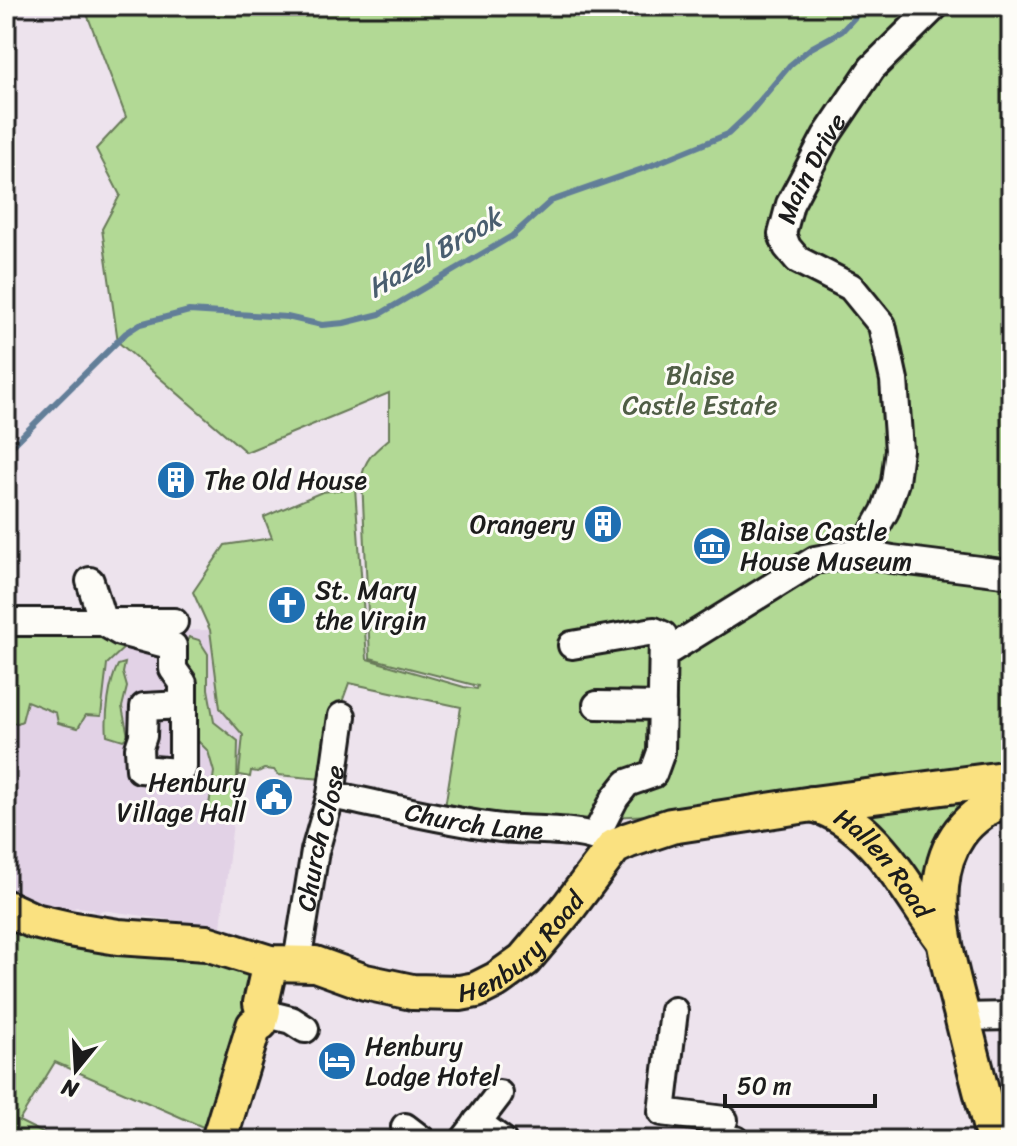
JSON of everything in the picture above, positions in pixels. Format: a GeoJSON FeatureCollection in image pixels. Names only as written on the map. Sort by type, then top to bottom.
{"type":"FeatureCollection","features":[{"type":"Feature","properties":{"kind":"main road"},"geometry":{"type":"LineString","coordinates":[[605,842],[671,826],[1011,778]]}},
{"type":"Feature","properties":{"kind":"main road","name":"Hallen Road"},"geometry":{"type":"LineString","coordinates":[[994,1140],[942,938],[940,883],[946,858],[974,817],[995,802],[1011,797]]}},
{"type":"Feature","properties":{"kind":"main road","name":"Hallen Road"},"geometry":{"type":"LineString","coordinates":[[813,804],[833,810],[853,823],[880,850],[942,938]]}},
{"type":"Feature","properties":{"kind":"main road","name":"Henbury Road"},"geometry":{"type":"LineString","coordinates":[[6,908],[34,921],[69,929],[118,937],[206,943],[284,962],[315,964],[365,982],[412,992],[460,993],[476,990],[496,980],[524,960],[580,902],[605,842]]}},
{"type":"Feature","properties":{"kind":"main road"},"geometry":{"type":"LineString","coordinates":[[219,1140],[259,1014],[284,962]]}},
{"type":"Feature","properties":{"kind":"street","name":"Main Drive"},"geometry":{"type":"LineString","coordinates":[[857,552],[885,511],[895,482],[899,450],[894,380],[882,325],[851,287],[798,260],[787,247],[782,234],[790,204],[826,136],[872,68],[935,6]]}},
{"type":"Feature","properties":{"kind":"street"},"geometry":{"type":"LineString","coordinates":[[665,653],[815,560],[857,552],[1011,574]]}},
{"type":"Feature","properties":{"kind":"street"},"geometry":{"type":"LineString","coordinates":[[90,581],[103,622],[120,632],[173,646],[173,669],[183,683],[183,705]]}},
{"type":"Feature","properties":{"kind":"street"},"geometry":{"type":"LineString","coordinates":[[6,622],[174,622]]}},
{"type":"Feature","properties":{"kind":"street"},"geometry":{"type":"LineString","coordinates":[[572,645],[654,631],[663,635],[661,752],[657,767],[653,774],[627,783],[615,798],[605,842]]}},
{"type":"Feature","properties":{"kind":"street"},"geometry":{"type":"LineString","coordinates":[[597,705],[662,706]]}},
{"type":"Feature","properties":{"kind":"street","name":"Church Close"},"geometry":{"type":"LineString","coordinates":[[284,962],[311,851],[331,795],[342,716]]}},
{"type":"Feature","properties":{"kind":"street","name":"Church Lane"},"geometry":{"type":"LineString","coordinates":[[331,795],[501,828],[605,842]]}},
{"type":"Feature","properties":{"kind":"street"},"geometry":{"type":"LineString","coordinates":[[674,1011],[662,1112],[726,1129]]}},
{"type":"Feature","properties":{"kind":"street"},"geometry":{"type":"LineString","coordinates":[[259,1014],[291,1020],[305,1029]]}},
{"type":"Feature","properties":{"kind":"street"},"geometry":{"type":"LineString","coordinates":[[962,1017],[1011,1016]]}},
{"type":"Feature","properties":{"kind":"street"},"geometry":{"type":"LineString","coordinates":[[499,1094],[470,1131],[502,1140]]}},
{"type":"Feature","properties":{"kind":"shaded area"},"geometry":{"type":"Polygon","coordinates":[[[210,630],[220,707],[243,735],[221,927],[102,910],[97,914],[93,909],[76,907],[60,910],[6,888],[6,633],[210,630]]]}},
{"type":"Feature","properties":{"kind":"green space","name":"Blaise Castle Estate"},"geometry":{"type":"Polygon","coordinates":[[[84,6],[1011,6],[1011,766],[830,784],[650,815],[554,820],[459,814],[460,808],[445,807],[461,707],[349,683],[327,744],[322,779],[278,775],[274,770],[264,769],[251,771],[250,777],[239,775],[243,735],[220,708],[210,630],[193,592],[225,545],[272,538],[264,517],[322,492],[355,488],[367,659],[464,687],[477,689],[478,686],[370,658],[362,478],[368,460],[389,439],[389,393],[246,452],[118,342],[102,229],[120,195],[96,149],[126,117],[84,6]]]}},
{"type":"Feature","properties":{"kind":"green space"},"geometry":{"type":"Polygon","coordinates":[[[112,631],[126,646],[107,664],[101,716],[86,715],[78,728],[58,723],[56,713],[27,701],[22,721],[16,724],[6,719],[6,633],[112,631]]]}},
{"type":"Feature","properties":{"kind":"green space"},"geometry":{"type":"Polygon","coordinates":[[[189,637],[199,640],[208,654],[208,689],[214,722],[238,741],[237,786],[232,813],[208,812],[214,772],[208,751],[196,739],[191,723],[183,651],[189,637]]]}},
{"type":"Feature","properties":{"kind":"green space"},"geometry":{"type":"Polygon","coordinates":[[[125,663],[123,673],[127,687],[122,707],[128,736],[123,740],[107,735],[107,719],[115,672],[118,665],[125,663]]]}},
{"type":"Feature","properties":{"kind":"green space"},"geometry":{"type":"Polygon","coordinates":[[[967,797],[939,838],[930,861],[926,887],[863,809],[967,797]]]}},
{"type":"Feature","properties":{"kind":"green space"},"geometry":{"type":"Polygon","coordinates":[[[6,921],[190,952],[251,966],[240,1024],[212,1131],[55,1062],[19,1121],[49,1136],[47,1140],[6,1140],[6,921]]]}},
{"type":"Feature","properties":{"kind":"waterway","name":"Hazel Brook"},"geometry":{"type":"LineString","coordinates":[[6,452],[126,333],[140,324],[189,311],[287,317],[322,325],[380,314],[512,236],[551,201],[645,168],[728,134],[790,65],[811,48],[842,31],[865,6]]}},
{"type":"Feature","properties":{"kind":"place","name":"The Old House"},"geometry":{"type":"Point","coordinates":[176,480]}},
{"type":"Feature","properties":{"kind":"place","name":"Orangery"},"geometry":{"type":"Point","coordinates":[603,524]}},
{"type":"Feature","properties":{"kind":"place","name":"Blaise Castle House Museum"},"geometry":{"type":"Point","coordinates":[712,546]}},
{"type":"Feature","properties":{"kind":"place","name":"St. Mary the Virgin"},"geometry":{"type":"Point","coordinates":[287,605]}},
{"type":"Feature","properties":{"kind":"place","name":"Henbury Village Hall"},"geometry":{"type":"Point","coordinates":[274,797]}},
{"type":"Feature","properties":{"kind":"place","name":"Henbury Lodge Hotel"},"geometry":{"type":"Point","coordinates":[337,1061]}}]}
